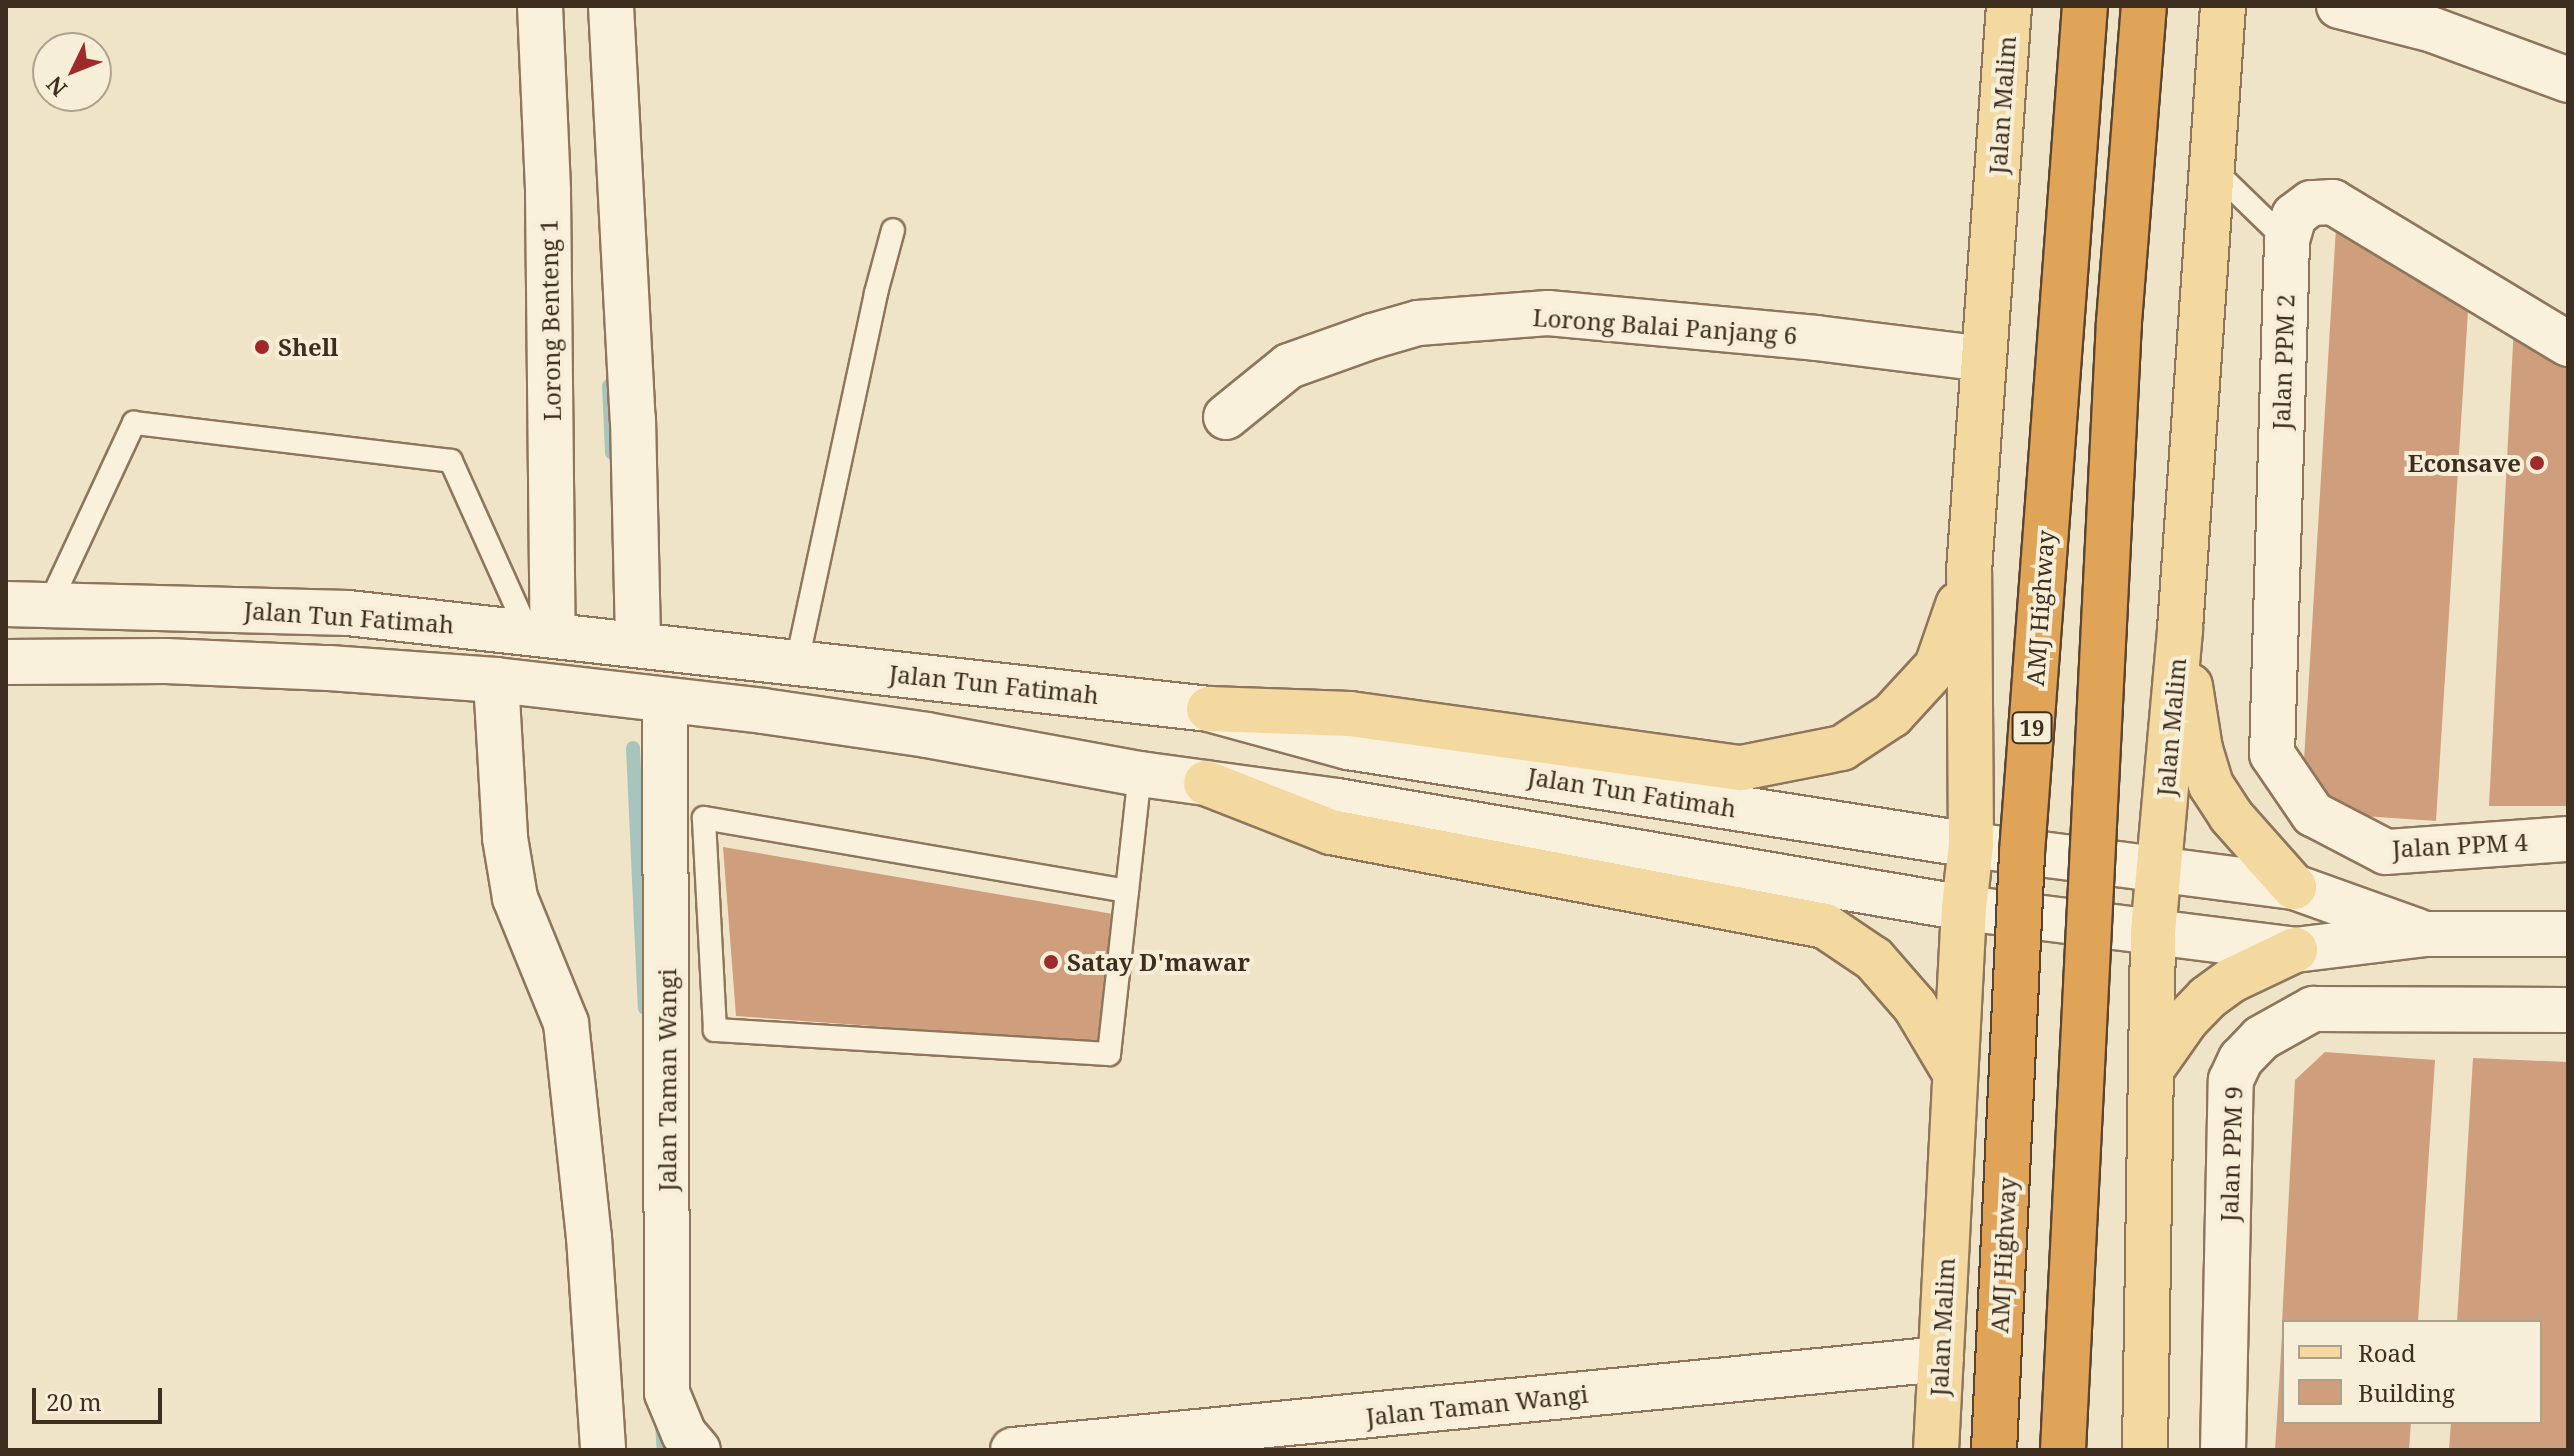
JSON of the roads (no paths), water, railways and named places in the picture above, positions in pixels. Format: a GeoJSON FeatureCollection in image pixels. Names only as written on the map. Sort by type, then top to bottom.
{"type":"FeatureCollection","features":[{"type":"Feature","properties":{"kind":"highway","name":"AMJ Highway"},"geometry":{"type":"LineString","coordinates":[[1994,1450],[2022,853],[2085,6]]}},
{"type":"Feature","properties":{"kind":"highway"},"geometry":{"type":"LineString","coordinates":[[2063,1450],[2119,322],[2144,6]]}},
{"type":"Feature","properties":{"kind":"main road","name":"Jalan Malim"},"geometry":{"type":"LineString","coordinates":[[1936,1450],[1964,908],[1971,845],[1969,571],[2009,6]]}},
{"type":"Feature","properties":{"kind":"main road","name":"Jalan Malim"},"geometry":{"type":"LineString","coordinates":[[2145,1450],[2153,933],[2180,629],[2223,6]]}},
{"type":"Feature","properties":{"kind":"main road"},"geometry":{"type":"LineString","coordinates":[[1209,709],[1350,714],[1741,768],[1842,748],[1892,715],[1937,666],[1969,571]]}},
{"type":"Feature","properties":{"kind":"main road"},"geometry":{"type":"LineString","coordinates":[[2180,629],[2200,749],[2211,785],[2231,816],[2294,887]]}},
{"type":"Feature","properties":{"kind":"main road"},"geometry":{"type":"LineString","coordinates":[[1206,783],[1331,832],[1825,926],[1874,959],[1915,1006],[1955,1073]]}},
{"type":"Feature","properties":{"kind":"main road"},"geometry":{"type":"LineString","coordinates":[[2151,1070],[2186,1020],[2207,998],[2232,980],[2295,950]]}},
{"type":"Feature","properties":{"kind":"street","name":"Lorong Benteng 1"},"geometry":{"type":"LineString","coordinates":[[540,6],[548,192],[540,633]]}},
{"type":"Feature","properties":{"kind":"street"},"geometry":{"type":"LineString","coordinates":[[611,6],[633,419],[638,645]]}},
{"type":"Feature","properties":{"kind":"street"},"geometry":{"type":"LineString","coordinates":[[2339,6],[2433,30],[2568,80]]}},
{"type":"Feature","properties":{"kind":"street","name":"Jalan PPM 2"},"geometry":{"type":"LineString","coordinates":[[2313,814],[2272,754],[2287,241],[2294,216],[2311,203],[2333,202],[2568,344]]}},
{"type":"Feature","properties":{"kind":"street","name":"Lorong Balai Panjang 6"},"geometry":{"type":"LineString","coordinates":[[1226,417],[1289,366],[1373,336],[1433,322],[1548,313],[1816,338],[1984,359]]}},
{"type":"Feature","properties":{"kind":"street","name":"Jalan Tun Fatimah"},"geometry":{"type":"LineString","coordinates":[[6,604],[348,613],[1209,709],[1348,747],[1971,845],[2294,887],[2426,934]]}},
{"type":"Feature","properties":{"kind":"street"},"geometry":{"type":"LineString","coordinates":[[6,662],[166,661],[496,680],[665,700],[927,735],[1140,774],[1337,801],[1964,908],[2295,950],[2426,934],[2568,934]]}},
{"type":"Feature","properties":{"kind":"street"},"geometry":{"type":"LineString","coordinates":[[496,680],[505,838],[515,898],[566,1023],[589,1237],[603,1450]]}},
{"type":"Feature","properties":{"kind":"street","name":"Jalan Taman Wangi"},"geometry":{"type":"LineString","coordinates":[[665,700],[667,1393],[684,1434],[698,1450]]}},
{"type":"Feature","properties":{"kind":"street","name":"Jalan PPM 4"},"geometry":{"type":"LineString","coordinates":[[2313,814],[2386,852],[2568,839]]}},
{"type":"Feature","properties":{"kind":"street","name":"Jalan PPM 9"},"geometry":{"type":"LineString","coordinates":[[2223,1450],[2231,1080],[2241,1059],[2261,1038],[2313,1009],[2568,1010]]}},
{"type":"Feature","properties":{"kind":"street","name":"Jalan Taman Wangi"},"geometry":{"type":"LineString","coordinates":[[1013,1450],[1941,1359]]}},
{"type":"Feature","properties":{"kind":"lane"},"geometry":{"type":"LineString","coordinates":[[2211,167],[2287,241]]}},
{"type":"Feature","properties":{"kind":"lane"},"geometry":{"type":"LineString","coordinates":[[797,662],[876,293],[893,230]]}},
{"type":"Feature","properties":{"kind":"lane"},"geometry":{"type":"LineString","coordinates":[[50,603],[134,423],[451,461],[540,633]]}},
{"type":"Feature","properties":{"kind":"lane"},"geometry":{"type":"LineString","coordinates":[[1127,891],[704,818],[715,1030],[1109,1054],[1140,774]]}},
{"type":"Feature","properties":{"kind":"waterway"},"geometry":{"type":"LineString","coordinates":[[609,386],[612,453]]}},
{"type":"Feature","properties":{"kind":"waterway"},"geometry":{"type":"LineString","coordinates":[[633,748],[645,1008]]}},
{"type":"Feature","properties":{"kind":"waterway"},"geometry":{"type":"LineString","coordinates":[[662,1424],[664,1450]]}},
{"type":"Feature","properties":{"kind":"place","name":"Shell"},"geometry":{"type":"Point","coordinates":[262,347]}},
{"type":"Feature","properties":{"kind":"place","name":"Econsave"},"geometry":{"type":"Point","coordinates":[2537,463]}},
{"type":"Feature","properties":{"kind":"place","name":"Satay D'mawar"},"geometry":{"type":"Point","coordinates":[1051,962]}}]}
